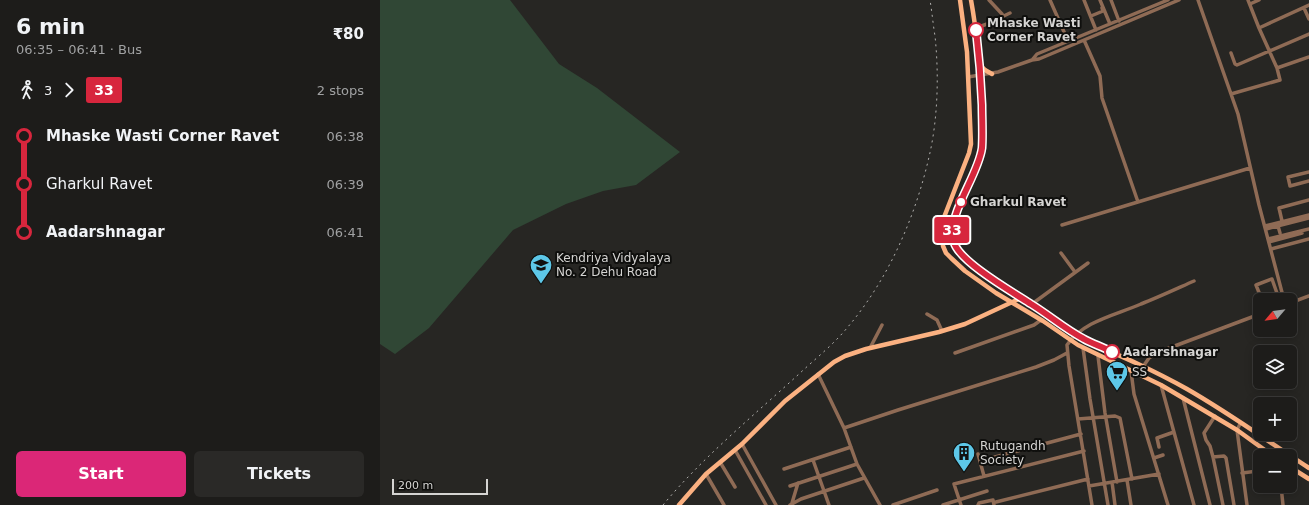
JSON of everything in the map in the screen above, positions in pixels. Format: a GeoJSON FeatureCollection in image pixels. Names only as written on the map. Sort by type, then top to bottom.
{"type":"FeatureCollection","features":[{"type":"Feature","properties":{"kind":"main road"},"geometry":{"type":"LineString","coordinates":[[960,0],[967,52],[971,144],[969,153],[948,203],[941,225],[943,246],[946,253],[965,271],[1071,341],[1098,356],[1161,385],[1215,416],[1263,449]]}},
{"type":"Feature","properties":{"kind":"main road"},"geometry":{"type":"LineString","coordinates":[[971,0],[976,28],[981,76],[983,123],[982,149],[955,217],[952,236],[954,244],[962,255],[991,279],[1077,334],[1188,390],[1309,468]]}},
{"type":"Feature","properties":{"kind":"main road"},"geometry":{"type":"LineString","coordinates":[[980,65],[992,74]]}},
{"type":"Feature","properties":{"kind":"main road"},"geometry":{"type":"LineString","coordinates":[[679,505],[706,474],[742,444],[785,401],[834,362],[845,356],[870,348],[942,331],[970,322],[1021,298]]}},
{"type":"Feature","properties":{"kind":"main road"},"geometry":{"type":"LineString","coordinates":[[1297,471],[1309,479]]}},
{"type":"Feature","properties":{"kind":"street"},"geometry":{"type":"LineString","coordinates":[[989,0],[1002,14]]}},
{"type":"Feature","properties":{"kind":"street"},"geometry":{"type":"LineString","coordinates":[[1050,0],[1068,41]]}},
{"type":"Feature","properties":{"kind":"street"},"geometry":{"type":"LineString","coordinates":[[1084,0],[1096,30]]}},
{"type":"Feature","properties":{"kind":"street"},"geometry":{"type":"LineString","coordinates":[[1091,16],[1103,11],[1099,0]]}},
{"type":"Feature","properties":{"kind":"street"},"geometry":{"type":"LineString","coordinates":[[1099,0],[1110,24]]}},
{"type":"Feature","properties":{"kind":"street"},"geometry":{"type":"LineString","coordinates":[[1111,0],[1119,20]]}},
{"type":"Feature","properties":{"kind":"street"},"geometry":{"type":"LineString","coordinates":[[1032,60],[1037,54],[1168,0]]}},
{"type":"Feature","properties":{"kind":"street"},"geometry":{"type":"LineString","coordinates":[[968,77],[992,74],[1039,59],[1179,0]]}},
{"type":"Feature","properties":{"kind":"street"},"geometry":{"type":"LineString","coordinates":[[1198,0],[1231,94],[1244,137],[1250,168],[1282,293]]}},
{"type":"Feature","properties":{"kind":"street"},"geometry":{"type":"LineString","coordinates":[[1231,94],[1280,80],[1277,68],[1249,2],[1259,0]]}},
{"type":"Feature","properties":{"kind":"street"},"geometry":{"type":"LineString","coordinates":[[1259,28],[1309,5]]}},
{"type":"Feature","properties":{"kind":"street"},"geometry":{"type":"LineString","coordinates":[[1304,8],[1309,19]]}},
{"type":"Feature","properties":{"kind":"street"},"geometry":{"type":"LineString","coordinates":[[976,28],[984,26],[1010,13]]}},
{"type":"Feature","properties":{"kind":"street"},"geometry":{"type":"LineString","coordinates":[[1231,53],[1235,64],[1237,65],[1309,34]]}},
{"type":"Feature","properties":{"kind":"street"},"geometry":{"type":"LineString","coordinates":[[1084,40],[1100,76],[1102,98],[1138,202]]}},
{"type":"Feature","properties":{"kind":"street"},"geometry":{"type":"LineString","coordinates":[[1277,68],[1309,57]]}},
{"type":"Feature","properties":{"kind":"street"},"geometry":{"type":"LineString","coordinates":[[1062,225],[1250,168]]}},
{"type":"Feature","properties":{"kind":"street"},"geometry":{"type":"LineString","coordinates":[[1309,172],[1288,177],[1290,186],[1309,181]]}},
{"type":"Feature","properties":{"kind":"street"},"geometry":{"type":"LineString","coordinates":[[1282,222],[1279,208],[1309,200]]}},
{"type":"Feature","properties":{"kind":"street"},"geometry":{"type":"LineString","coordinates":[[1265,227],[1309,216]]}},
{"type":"Feature","properties":{"kind":"street"},"geometry":{"type":"LineString","coordinates":[[1265,227],[1278,226],[1309,216]]}},
{"type":"Feature","properties":{"kind":"street"},"geometry":{"type":"LineString","coordinates":[[1278,226],[1280,233]]}},
{"type":"Feature","properties":{"kind":"street"},"geometry":{"type":"LineString","coordinates":[[1269,241],[1309,230]]}},
{"type":"Feature","properties":{"kind":"street"},"geometry":{"type":"LineString","coordinates":[[1269,241],[1278,240],[1309,230]]}},
{"type":"Feature","properties":{"kind":"street"},"geometry":{"type":"LineString","coordinates":[[1271,249],[1309,239]]}},
{"type":"Feature","properties":{"kind":"street"},"geometry":{"type":"LineString","coordinates":[[1278,240],[1280,247]]}},
{"type":"Feature","properties":{"kind":"street"},"geometry":{"type":"LineString","coordinates":[[1061,253],[1075,272]]}},
{"type":"Feature","properties":{"kind":"street"},"geometry":{"type":"LineString","coordinates":[[1032,304],[1088,263]]}},
{"type":"Feature","properties":{"kind":"street"},"geometry":{"type":"LineString","coordinates":[[1259,293],[1256,285],[1272,279],[1277,293]]}},
{"type":"Feature","properties":{"kind":"street"},"geometry":{"type":"LineString","coordinates":[[1092,505],[1067,353],[1067,345],[1077,334],[1098,321],[1194,281]]}},
{"type":"Feature","properties":{"kind":"street"},"geometry":{"type":"LineString","coordinates":[[1297,300],[1309,296]]}},
{"type":"Feature","properties":{"kind":"street"},"geometry":{"type":"LineString","coordinates":[[927,314],[937,320],[942,331]]}},
{"type":"Feature","properties":{"kind":"street"},"geometry":{"type":"LineString","coordinates":[[1148,379],[1140,371],[1149,358],[1253,317]]}},
{"type":"Feature","properties":{"kind":"street"},"geometry":{"type":"LineString","coordinates":[[955,353],[1034,325],[1041,320]]}},
{"type":"Feature","properties":{"kind":"street"},"geometry":{"type":"LineString","coordinates":[[870,348],[882,326]]}},
{"type":"Feature","properties":{"kind":"street"},"geometry":{"type":"LineString","coordinates":[[1083,348],[1108,505]]}},
{"type":"Feature","properties":{"kind":"street"},"geometry":{"type":"LineString","coordinates":[[844,428],[1036,367],[1067,353]]}},
{"type":"Feature","properties":{"kind":"street"},"geometry":{"type":"LineString","coordinates":[[1098,356],[1105,417],[1117,482]]}},
{"type":"Feature","properties":{"kind":"street"},"geometry":{"type":"LineString","coordinates":[[1131,370],[1134,394],[1168,505]]}},
{"type":"Feature","properties":{"kind":"street"},"geometry":{"type":"LineString","coordinates":[[818,374],[844,428],[857,464],[880,505]]}},
{"type":"Feature","properties":{"kind":"street"},"geometry":{"type":"LineString","coordinates":[[1161,385],[1194,505]]}},
{"type":"Feature","properties":{"kind":"street"},"geometry":{"type":"LineString","coordinates":[[1183,398],[1210,505]]}},
{"type":"Feature","properties":{"kind":"street"},"geometry":{"type":"LineString","coordinates":[[1078,419],[1117,416],[1120,418],[1130,480],[1131,505]]}},
{"type":"Feature","properties":{"kind":"street"},"geometry":{"type":"LineString","coordinates":[[1215,416],[1204,433],[1213,457],[1223,505]]}},
{"type":"Feature","properties":{"kind":"street"},"geometry":{"type":"LineString","coordinates":[[1240,424],[1237,430],[1247,505]]}},
{"type":"Feature","properties":{"kind":"street"},"geometry":{"type":"LineString","coordinates":[[1160,447],[1157,438],[1174,432]]}},
{"type":"Feature","properties":{"kind":"street"},"geometry":{"type":"LineString","coordinates":[[980,461],[1081,434]]}},
{"type":"Feature","properties":{"kind":"street"},"geometry":{"type":"LineString","coordinates":[[742,444],[776,505]]}},
{"type":"Feature","properties":{"kind":"street"},"geometry":{"type":"LineString","coordinates":[[784,469],[851,447]]}},
{"type":"Feature","properties":{"kind":"street"},"geometry":{"type":"LineString","coordinates":[[735,450],[766,505]]}},
{"type":"Feature","properties":{"kind":"street"},"geometry":{"type":"LineString","coordinates":[[961,505],[954,484],[1084,451]]}},
{"type":"Feature","properties":{"kind":"street"},"geometry":{"type":"LineString","coordinates":[[978,454],[984,476]]}},
{"type":"Feature","properties":{"kind":"street"},"geometry":{"type":"LineString","coordinates":[[1154,458],[1163,455]]}},
{"type":"Feature","properties":{"kind":"street"},"geometry":{"type":"LineString","coordinates":[[1213,457],[1224,456],[1226,458],[1234,505]]}},
{"type":"Feature","properties":{"kind":"street"},"geometry":{"type":"LineString","coordinates":[[813,460],[829,505]]}},
{"type":"Feature","properties":{"kind":"street"},"geometry":{"type":"LineString","coordinates":[[720,462],[735,487]]}},
{"type":"Feature","properties":{"kind":"street"},"geometry":{"type":"LineString","coordinates":[[790,486],[819,475],[857,464]]}},
{"type":"Feature","properties":{"kind":"street"},"geometry":{"type":"LineString","coordinates":[[1242,473],[1253,472]]}},
{"type":"Feature","properties":{"kind":"street"},"geometry":{"type":"LineString","coordinates":[[706,474],[724,505]]}},
{"type":"Feature","properties":{"kind":"street"},"geometry":{"type":"LineString","coordinates":[[1089,486],[1159,474]]}},
{"type":"Feature","properties":{"kind":"street"},"geometry":{"type":"LineString","coordinates":[[791,504],[864,478]]}},
{"type":"Feature","properties":{"kind":"street"},"geometry":{"type":"LineString","coordinates":[[978,505],[979,503],[993,500],[995,504],[1003,500],[1088,479]]}},
{"type":"Feature","properties":{"kind":"street"},"geometry":{"type":"LineString","coordinates":[[1112,482],[1115,505]]}},
{"type":"Feature","properties":{"kind":"street"},"geometry":{"type":"LineString","coordinates":[[791,504],[798,483]]}},
{"type":"Feature","properties":{"kind":"street"},"geometry":{"type":"LineString","coordinates":[[893,505],[937,490]]}},
{"type":"Feature","properties":{"kind":"street"},"geometry":{"type":"LineString","coordinates":[[943,505],[987,491]]}},
{"type":"Feature","properties":{"kind":"street"},"geometry":{"type":"LineString","coordinates":[[1282,493],[1283,505]]}},
{"type":"Feature","properties":{"kind":"street"},"geometry":{"type":"LineString","coordinates":[[1003,500],[1004,505]]}},
{"type":"Feature","properties":{"kind":"green space"},"geometry":{"type":"Polygon","coordinates":[[[380,0],[510,0],[559,64],[597,88],[680,152],[636,185],[603,191],[566,204],[513,230],[429,328],[395,354],[380,344],[380,0]]]}},
{"type":"Feature","properties":{"kind":"railway"},"geometry":{"type":"LineString","coordinates":[[663,505],[711,454],[842,334],[862,309],[887,269],[908,225],[916,203],[932,142],[936,112],[937,66],[930,0]]}},
{"type":"Feature","properties":{"kind":"bus line","name":"33"},"geometry":{"type":"LineString","coordinates":[[976,30],[981,76],[983,123],[982,149],[955,217],[952,236],[956,249],[991,279],[1032,304],[1066,328],[1112,352]]}},
{"type":"Feature","properties":{"kind":"place","name":"Mhaske Wasti Corner Ravet"},"geometry":{"type":"Point","coordinates":[976,30]}},
{"type":"Feature","properties":{"kind":"place","name":"Gharkul Ravet"},"geometry":{"type":"Point","coordinates":[961,202]}},
{"type":"Feature","properties":{"kind":"place","name":"Kendriya Vidyalaya No. 2 Dehu Road"},"geometry":{"type":"Point","coordinates":[541,284]}},
{"type":"Feature","properties":{"kind":"place","name":"Aadarshnagar"},"geometry":{"type":"Point","coordinates":[1112,352]}},
{"type":"Feature","properties":{"kind":"place","name":"SS"},"geometry":{"type":"Point","coordinates":[1117,392]}},
{"type":"Feature","properties":{"kind":"place","name":"Rutugandh Society"},"geometry":{"type":"Point","coordinates":[964,472]}}]}
